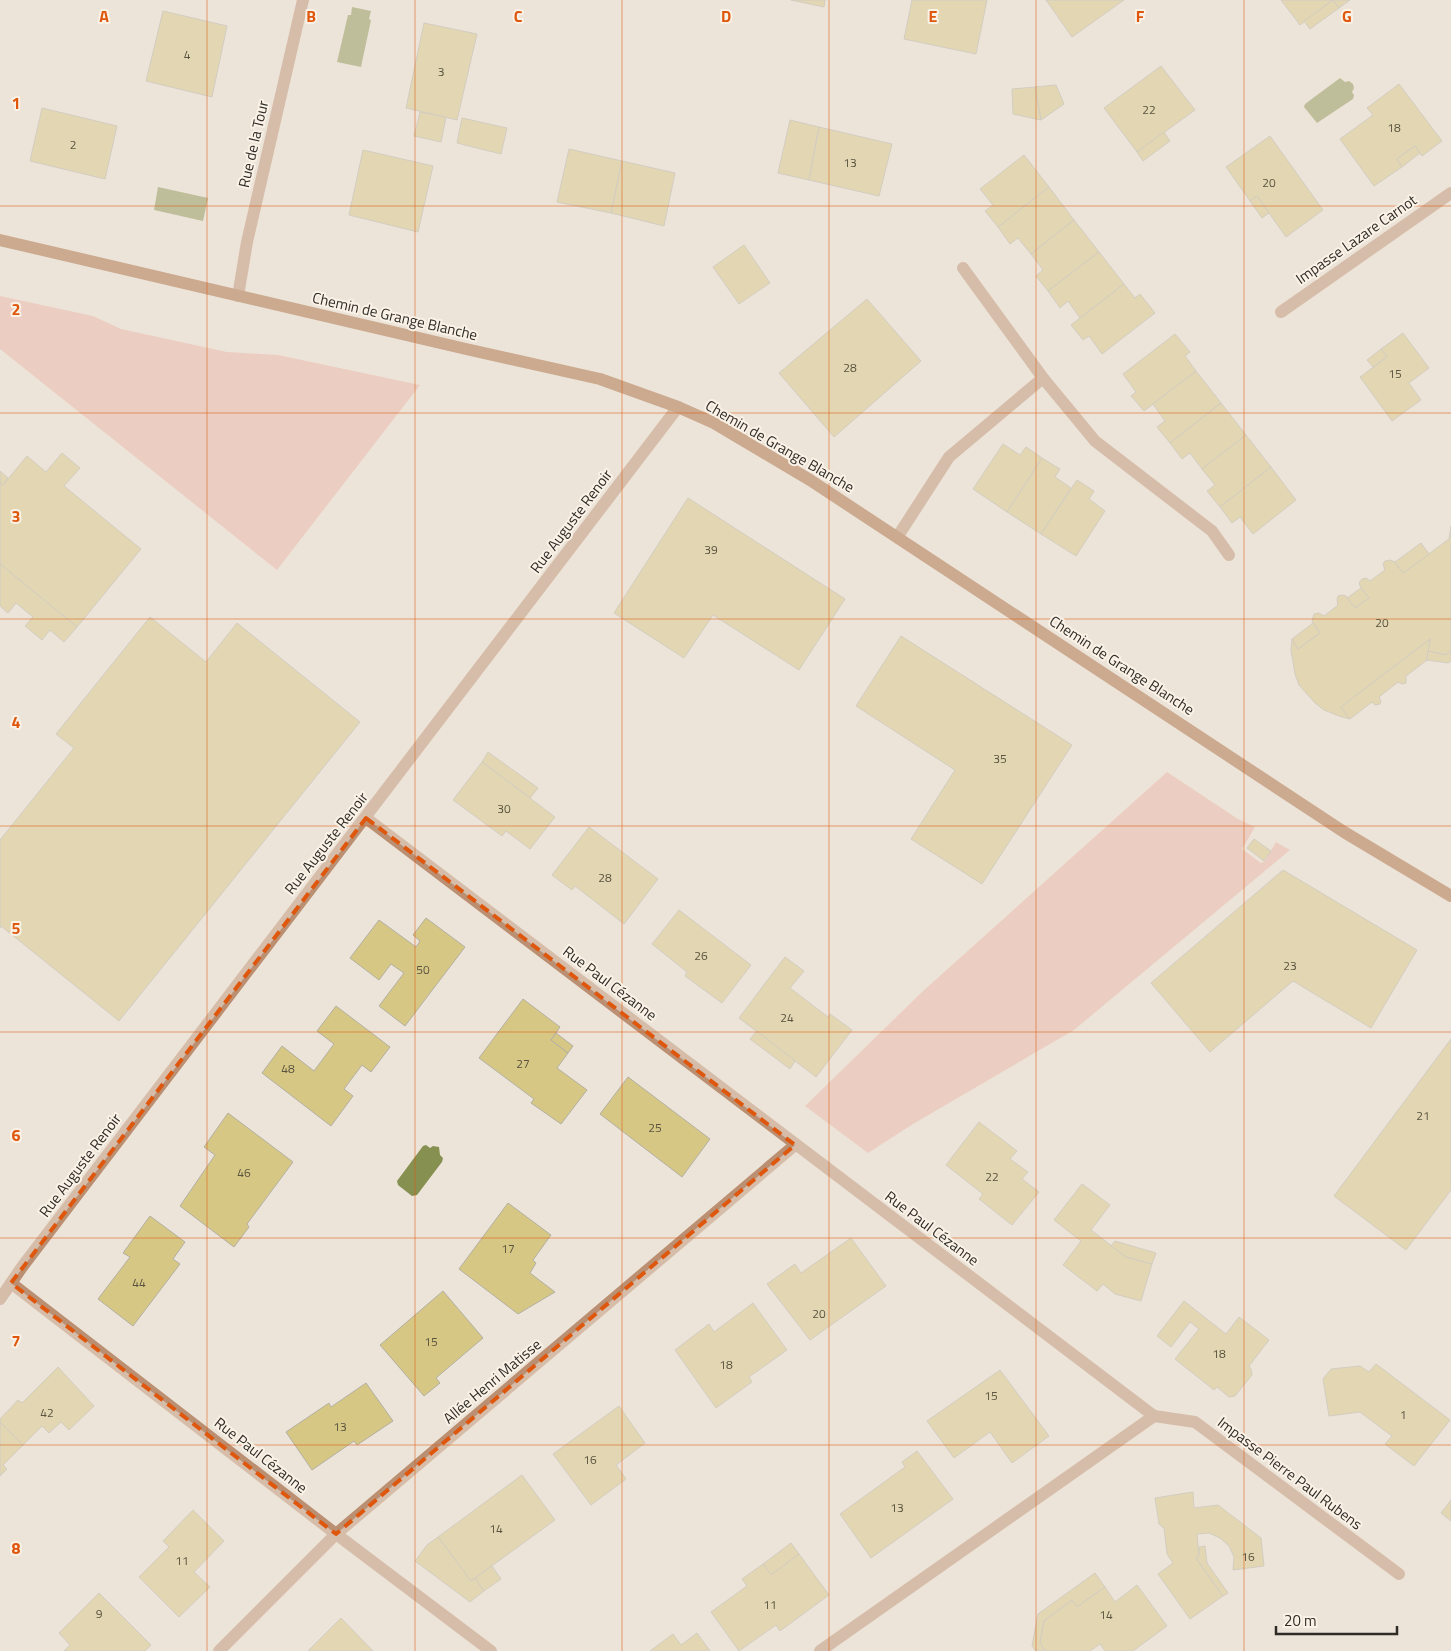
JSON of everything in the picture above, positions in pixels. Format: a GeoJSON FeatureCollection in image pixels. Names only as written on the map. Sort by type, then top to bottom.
{"type":"FeatureCollection","features":[{"type":"Feature","properties":{"kind":"street","name":"Rue de la Tour"},"geometry":{"type":"LineString","coordinates":[[238,296],[247,242],[303,0]]}},
{"type":"Feature","properties":{"kind":"street","name":"Impasse Lazare Carnot"},"geometry":{"type":"LineString","coordinates":[[1280,312],[1451,193]]}},
{"type":"Feature","properties":{"kind":"street","name":"Chemin de Grange Blanche"},"geometry":{"type":"LineString","coordinates":[[0,240],[600,379],[678,407],[714,423],[810,480],[898,536],[1344,832],[1451,896]]}},
{"type":"Feature","properties":{"kind":"street"},"geometry":{"type":"LineString","coordinates":[[963,268],[1043,378],[1095,441],[1212,531],[1229,555]]}},
{"type":"Feature","properties":{"kind":"street"},"geometry":{"type":"LineString","coordinates":[[898,536],[949,457],[1043,378]]}},
{"type":"Feature","properties":{"kind":"street","name":"Rue Auguste Renoir"},"geometry":{"type":"LineString","coordinates":[[0,1299],[678,407]]}},
{"type":"Feature","properties":{"kind":"street","name":"Rue Paul Cézanne"},"geometry":{"type":"LineString","coordinates":[[366,818],[1154,1416]]}},
{"type":"Feature","properties":{"kind":"street","name":"Allée Henri Matisse"},"geometry":{"type":"LineString","coordinates":[[219,1651],[336,1534],[796,1145]]}},
{"type":"Feature","properties":{"kind":"street","name":"Rue Paul Cézanne"},"geometry":{"type":"LineString","coordinates":[[11,1283],[491,1651]]}},
{"type":"Feature","properties":{"kind":"street"},"geometry":{"type":"LineString","coordinates":[[820,1651],[1154,1416]]}},
{"type":"Feature","properties":{"kind":"street","name":"Impasse Pierre Paul Rubens"},"geometry":{"type":"LineString","coordinates":[[1154,1416],[1195,1422],[1399,1574]]}},
{"type":"Feature","properties":{"kind":"highlighted area"},"geometry":{"type":"Polygon","coordinates":[[[366,818],[795,1145],[336,1534],[11,1283],[366,818]]]}},
{"type":"Feature","properties":{"kind":"shaded area"},"geometry":{"type":"Polygon","coordinates":[[[352,7],[371,11],[369,19],[371,20],[361,67],[337,62],[348,15],[351,15],[352,7]]]}},
{"type":"Feature","properties":{"kind":"shaded area"},"geometry":{"type":"Polygon","coordinates":[[[1340,78],[1345,82],[1349,81],[1353,84],[1353,99],[1317,123],[1304,107],[1305,104],[1340,78]]]}},
{"type":"Feature","properties":{"kind":"shaded area"},"geometry":{"type":"Polygon","coordinates":[[[158,187],[208,198],[203,221],[154,210],[158,187]]]}},
{"type":"Feature","properties":{"kind":"shaded area"},"geometry":{"type":"Polygon","coordinates":[[[0,296],[93,316],[121,329],[227,352],[278,355],[420,385],[277,570],[0,349],[0,296]]]}},
{"type":"Feature","properties":{"kind":"shaded area"},"geometry":{"type":"Polygon","coordinates":[[[1167,772],[1238,819],[1255,827],[1242,849],[1261,863],[1265,861],[1276,842],[1290,850],[1074,1030],[913,1124],[868,1153],[805,1106],[922,992],[1167,772]]]}},
{"type":"Feature","properties":{"kind":"shaded area"},"geometry":{"type":"Polygon","coordinates":[[[426,1145],[430,1148],[433,1146],[439,1147],[440,1155],[443,1158],[442,1162],[417,1195],[412,1196],[398,1185],[397,1181],[423,1146],[426,1145]]]}},
{"type":"Feature","properties":{"kind":"building"},"geometry":{"type":"Polygon","coordinates":[[[791,0],[825,0],[824,7],[791,0]]]}},
{"type":"Feature","properties":{"kind":"building"},"geometry":{"type":"Polygon","coordinates":[[[912,0],[987,0],[976,54],[904,39],[912,0]]]}},
{"type":"Feature","properties":{"kind":"building"},"geometry":{"type":"Polygon","coordinates":[[[1046,0],[1124,0],[1072,37],[1046,0]]]}},
{"type":"Feature","properties":{"kind":"building"},"geometry":{"type":"Polygon","coordinates":[[[1281,0],[1333,0],[1300,25],[1281,0]]]}},
{"type":"Feature","properties":{"kind":"building"},"geometry":{"type":"Polygon","coordinates":[[[1333,0],[1350,0],[1339,8],[1333,0]]]}},
{"type":"Feature","properties":{"kind":"building"},"geometry":{"type":"Polygon","coordinates":[[[1333,0],[1339,8],[1310,29],[1304,21],[1333,0]]]}},
{"type":"Feature","properties":{"kind":"building"},"geometry":{"type":"Polygon","coordinates":[[[163,11],[227,26],[212,97],[146,81],[163,11]]]}},
{"type":"Feature","properties":{"kind":"building"},"geometry":{"type":"Polygon","coordinates":[[[424,23],[477,34],[457,120],[406,108],[424,23]]]}},
{"type":"Feature","properties":{"kind":"building"},"geometry":{"type":"Polygon","coordinates":[[[1161,66],[1195,110],[1137,152],[1104,108],[1161,66]]]}},
{"type":"Feature","properties":{"kind":"building"},"geometry":{"type":"Polygon","coordinates":[[[1399,84],[1442,141],[1422,156],[1415,146],[1397,159],[1402,167],[1374,186],[1340,139],[1373,115],[1367,108],[1399,84]]]}},
{"type":"Feature","properties":{"kind":"building"},"geometry":{"type":"Polygon","coordinates":[[[1056,85],[1064,104],[1041,120],[1035,87],[1056,85]]]}},
{"type":"Feature","properties":{"kind":"building"},"geometry":{"type":"Polygon","coordinates":[[[1035,87],[1041,120],[1013,114],[1012,89],[1035,87]]]}},
{"type":"Feature","properties":{"kind":"building"},"geometry":{"type":"Polygon","coordinates":[[[42,108],[117,126],[105,179],[30,161],[42,108]]]}},
{"type":"Feature","properties":{"kind":"building"},"geometry":{"type":"Polygon","coordinates":[[[420,112],[446,117],[441,142],[414,136],[420,112]]]}},
{"type":"Feature","properties":{"kind":"building"},"geometry":{"type":"Polygon","coordinates":[[[462,118],[507,128],[501,154],[457,143],[462,118]]]}},
{"type":"Feature","properties":{"kind":"building"},"geometry":{"type":"Polygon","coordinates":[[[790,120],[819,127],[809,180],[778,173],[790,120]]]}},
{"type":"Feature","properties":{"kind":"building"},"geometry":{"type":"Polygon","coordinates":[[[819,127],[892,144],[879,196],[809,180],[819,127]]]}},
{"type":"Feature","properties":{"kind":"building"},"geometry":{"type":"Polygon","coordinates":[[[1164,132],[1170,141],[1143,161],[1137,152],[1164,132]]]}},
{"type":"Feature","properties":{"kind":"building"},"geometry":{"type":"Polygon","coordinates":[[[1270,136],[1323,210],[1286,237],[1257,196],[1250,201],[1226,167],[1270,136]]]}},
{"type":"Feature","properties":{"kind":"building"},"geometry":{"type":"Polygon","coordinates":[[[1415,146],[1420,153],[1402,167],[1397,159],[1415,146]]]}},
{"type":"Feature","properties":{"kind":"building"},"geometry":{"type":"Polygon","coordinates":[[[569,149],[622,161],[611,213],[557,202],[569,149]]]}},
{"type":"Feature","properties":{"kind":"building"},"geometry":{"type":"Polygon","coordinates":[[[363,150],[433,166],[418,232],[349,215],[363,150]]]}},
{"type":"Feature","properties":{"kind":"building"},"geometry":{"type":"Polygon","coordinates":[[[1024,155],[1049,187],[998,227],[985,211],[993,205],[980,189],[1024,155]]]}},
{"type":"Feature","properties":{"kind":"building"},"geometry":{"type":"Polygon","coordinates":[[[622,161],[675,173],[664,226],[611,213],[622,161]]]}},
{"type":"Feature","properties":{"kind":"building"},"geometry":{"type":"Polygon","coordinates":[[[1049,187],[1074,220],[1031,254],[1018,238],[1010,244],[998,227],[1049,187]]]}},
{"type":"Feature","properties":{"kind":"building"},"geometry":{"type":"Polygon","coordinates":[[[1257,196],[1269,213],[1262,218],[1250,201],[1257,196]]]}},
{"type":"Feature","properties":{"kind":"building"},"geometry":{"type":"Polygon","coordinates":[[[1074,220],[1099,252],[1048,291],[1036,276],[1043,270],[1031,254],[1074,220]]]}},
{"type":"Feature","properties":{"kind":"building"},"geometry":{"type":"Polygon","coordinates":[[[744,245],[770,283],[739,304],[713,267],[744,245]]]}},
{"type":"Feature","properties":{"kind":"building"},"geometry":{"type":"Polygon","coordinates":[[[1099,252],[1124,284],[1080,318],[1068,301],[1060,308],[1048,291],[1099,252]]]}},
{"type":"Feature","properties":{"kind":"building"},"geometry":{"type":"Polygon","coordinates":[[[1124,284],[1135,298],[1140,294],[1155,313],[1102,354],[1089,336],[1083,340],[1071,325],[1124,284]]]}},
{"type":"Feature","properties":{"kind":"building"},"geometry":{"type":"Polygon","coordinates":[[[867,299],[921,361],[834,437],[779,373],[867,299]]]}},
{"type":"Feature","properties":{"kind":"building"},"geometry":{"type":"Polygon","coordinates":[[[1403,333],[1429,368],[1409,383],[1421,400],[1392,421],[1360,377],[1387,357],[1381,349],[1403,333]]]}},
{"type":"Feature","properties":{"kind":"building"},"geometry":{"type":"Polygon","coordinates":[[[1175,334],[1190,352],[1185,356],[1196,371],[1144,411],[1131,396],[1136,392],[1123,374],[1175,334]]]}},
{"type":"Feature","properties":{"kind":"building"},"geometry":{"type":"Polygon","coordinates":[[[1381,349],[1387,357],[1373,367],[1367,360],[1381,349]]]}},
{"type":"Feature","properties":{"kind":"building"},"geometry":{"type":"Polygon","coordinates":[[[1196,371],[1221,403],[1170,443],[1157,427],[1165,421],[1153,404],[1196,371]]]}},
{"type":"Feature","properties":{"kind":"building"},"geometry":{"type":"Polygon","coordinates":[[[1221,403],[1246,435],[1202,469],[1190,453],[1182,459],[1170,443],[1221,403]]]}},
{"type":"Feature","properties":{"kind":"building"},"geometry":{"type":"Polygon","coordinates":[[[1246,435],[1271,467],[1220,507],[1207,491],[1215,485],[1202,469],[1246,435]]]}},
{"type":"Feature","properties":{"kind":"building"},"geometry":{"type":"Polygon","coordinates":[[[1003,444],[1020,455],[1026,447],[1042,458],[1007,512],[973,489],[1003,444]]]}},
{"type":"Feature","properties":{"kind":"building"},"geometry":{"type":"Polygon","coordinates":[[[62,453],[80,468],[64,486],[141,549],[77,627],[0,564],[0,482],[3,485],[27,456],[46,472],[62,453]]]}},
{"type":"Feature","properties":{"kind":"building"},"geometry":{"type":"Polygon","coordinates":[[[1042,458],[1060,469],[1055,477],[1071,488],[1041,534],[1007,512],[1042,458]]]}},
{"type":"Feature","properties":{"kind":"building"},"geometry":{"type":"Polygon","coordinates":[[[1271,467],[1296,500],[1253,534],[1240,517],[1232,523],[1220,507],[1271,467]]]}},
{"type":"Feature","properties":{"kind":"building"},"geometry":{"type":"Polygon","coordinates":[[[0,471],[8,478],[3,485],[0,482],[0,471]]]}},
{"type":"Feature","properties":{"kind":"building"},"geometry":{"type":"Polygon","coordinates":[[[1077,480],[1094,491],[1089,499],[1105,511],[1076,556],[1041,534],[1077,480]]]}},
{"type":"Feature","properties":{"kind":"building"},"geometry":{"type":"Polygon","coordinates":[[[688,498],[845,599],[799,670],[713,615],[684,658],[614,613],[688,498]]]}},
{"type":"Feature","properties":{"kind":"building"},"geometry":{"type":"Polygon","coordinates":[[[1451,526],[1451,651],[1446,655],[1428,651],[1430,639],[1341,707],[1350,719],[1324,710],[1299,685],[1291,650],[1292,639],[1298,649],[1320,633],[1312,621],[1314,614],[1319,613],[1324,616],[1338,605],[1338,596],[1343,595],[1346,596],[1355,608],[1369,598],[1359,583],[1362,579],[1366,578],[1370,581],[1385,570],[1383,564],[1385,561],[1390,560],[1395,562],[1403,573],[1449,539],[1451,526]]]}},
{"type":"Feature","properties":{"kind":"building"},"geometry":{"type":"Polygon","coordinates":[[[1421,543],[1429,554],[1403,573],[1395,562],[1421,543]]]}},
{"type":"Feature","properties":{"kind":"building"},"geometry":{"type":"Polygon","coordinates":[[[0,564],[77,627],[64,642],[50,630],[42,640],[25,626],[33,617],[16,603],[8,613],[0,606],[0,564]]]}},
{"type":"Feature","properties":{"kind":"building"},"geometry":{"type":"Polygon","coordinates":[[[1361,588],[1369,598],[1355,608],[1347,598],[1361,588]]]}},
{"type":"Feature","properties":{"kind":"building"},"geometry":{"type":"Polygon","coordinates":[[[150,617],[206,662],[237,623],[360,722],[119,1021],[1,926],[0,928],[0,840],[74,748],[56,734],[150,617]]]}},
{"type":"Feature","properties":{"kind":"building"},"geometry":{"type":"Polygon","coordinates":[[[1313,623],[1320,633],[1298,649],[1292,639],[1313,623]]]}},
{"type":"Feature","properties":{"kind":"building"},"geometry":{"type":"Polygon","coordinates":[[[901,636],[1072,745],[982,884],[911,839],[955,770],[856,706],[901,636]]]}},
{"type":"Feature","properties":{"kind":"building"},"geometry":{"type":"Polygon","coordinates":[[[1430,639],[1427,660],[1406,676],[1406,683],[1398,682],[1379,697],[1380,704],[1375,705],[1372,702],[1350,719],[1341,707],[1430,639]]]}},
{"type":"Feature","properties":{"kind":"building"},"geometry":{"type":"Polygon","coordinates":[[[1428,651],[1446,655],[1451,651],[1451,661],[1448,663],[1427,660],[1428,651]]]}},
{"type":"Feature","properties":{"kind":"building"},"geometry":{"type":"Polygon","coordinates":[[[488,752],[538,788],[530,798],[482,762],[488,752]]]}},
{"type":"Feature","properties":{"kind":"building"},"geometry":{"type":"Polygon","coordinates":[[[482,762],[555,817],[530,849],[506,831],[502,836],[453,800],[482,762]]]}},
{"type":"Feature","properties":{"kind":"building"},"geometry":{"type":"Polygon","coordinates":[[[589,827],[658,879],[624,924],[575,886],[572,890],[552,875],[589,827]]]}},
{"type":"Feature","properties":{"kind":"building"},"geometry":{"type":"Polygon","coordinates":[[[1254,839],[1271,851],[1264,861],[1247,848],[1254,839]]]}},
{"type":"Feature","properties":{"kind":"building"},"geometry":{"type":"Polygon","coordinates":[[[1283,870],[1417,950],[1371,1028],[1293,981],[1210,1052],[1151,983],[1283,870]]]}},
{"type":"Feature","properties":{"kind":"building"},"geometry":{"type":"Polygon","coordinates":[[[679,910],[751,965],[722,1003],[685,976],[687,972],[652,944],[679,910]]]}},
{"type":"Feature","properties":{"kind":"building"},"geometry":{"type":"Polygon","coordinates":[[[426,918],[465,947],[405,1026],[379,1006],[404,973],[391,964],[379,980],[350,958],[379,920],[416,947],[420,941],[413,935],[426,918]]]}},
{"type":"Feature","properties":{"kind":"building"},"geometry":{"type":"Polygon","coordinates":[[[785,957],[804,971],[790,988],[828,1017],[830,1014],[852,1030],[816,1077],[739,1018],[785,957]]]}},
{"type":"Feature","properties":{"kind":"building"},"geometry":{"type":"Polygon","coordinates":[[[523,999],[560,1027],[551,1040],[568,1053],[557,1068],[587,1090],[561,1124],[531,1103],[534,1099],[479,1058],[523,999]]]}},
{"type":"Feature","properties":{"kind":"building"},"geometry":{"type":"Polygon","coordinates":[[[336,1006],[390,1047],[371,1072],[362,1065],[344,1089],[353,1096],[331,1126],[262,1073],[282,1046],[314,1071],[334,1044],[317,1031],[336,1006]]]}},
{"type":"Feature","properties":{"kind":"building"},"geometry":{"type":"Polygon","coordinates":[[[757,1031],[795,1061],[790,1069],[750,1039],[757,1031]]]}},
{"type":"Feature","properties":{"kind":"building"},"geometry":{"type":"Polygon","coordinates":[[[556,1033],[573,1046],[568,1053],[551,1040],[556,1033]]]}},
{"type":"Feature","properties":{"kind":"building"},"geometry":{"type":"Polygon","coordinates":[[[1451,1039],[1451,1190],[1406,1250],[1334,1196],[1451,1039]]]}},
{"type":"Feature","properties":{"kind":"building"},"geometry":{"type":"Polygon","coordinates":[[[628,1077],[710,1139],[682,1177],[600,1114],[628,1077]]]}},
{"type":"Feature","properties":{"kind":"building"},"geometry":{"type":"Polygon","coordinates":[[[228,1113],[293,1162],[247,1224],[249,1227],[234,1247],[180,1206],[215,1155],[204,1147],[228,1113]]]}},
{"type":"Feature","properties":{"kind":"building"},"geometry":{"type":"Polygon","coordinates":[[[979,1122],[1017,1151],[1010,1159],[1028,1172],[1022,1179],[1039,1192],[1012,1225],[979,1199],[983,1194],[946,1165],[979,1122]]]}},
{"type":"Feature","properties":{"kind":"building"},"geometry":{"type":"Polygon","coordinates":[[[1082,1184],[1110,1205],[1091,1230],[1126,1257],[1152,1264],[1141,1301],[1115,1294],[1103,1284],[1097,1291],[1063,1265],[1081,1241],[1054,1220],[1082,1184]]]}},
{"type":"Feature","properties":{"kind":"building"},"geometry":{"type":"Polygon","coordinates":[[[508,1203],[551,1235],[533,1260],[536,1263],[530,1273],[555,1292],[518,1314],[459,1269],[508,1203]]]}},
{"type":"Feature","properties":{"kind":"building"},"geometry":{"type":"Polygon","coordinates":[[[150,1216],[185,1242],[173,1259],[180,1264],[133,1326],[98,1299],[130,1257],[123,1253],[150,1216]]]}},
{"type":"Feature","properties":{"kind":"building"},"geometry":{"type":"Polygon","coordinates":[[[851,1238],[886,1286],[810,1340],[767,1284],[795,1264],[801,1273],[851,1238]]]}},
{"type":"Feature","properties":{"kind":"building"},"geometry":{"type":"Polygon","coordinates":[[[1115,1241],[1156,1253],[1152,1264],[1126,1257],[1111,1246],[1115,1241]]]}},
{"type":"Feature","properties":{"kind":"building"},"geometry":{"type":"Polygon","coordinates":[[[443,1291],[483,1338],[436,1378],[440,1383],[424,1396],[380,1345],[443,1291]]]}},
{"type":"Feature","properties":{"kind":"building"},"geometry":{"type":"Polygon","coordinates":[[[1184,1301],[1226,1334],[1239,1317],[1269,1340],[1249,1366],[1252,1375],[1235,1396],[1229,1397],[1217,1387],[1214,1390],[1175,1359],[1199,1329],[1190,1322],[1171,1347],[1157,1336],[1184,1301]]]}},
{"type":"Feature","properties":{"kind":"building"},"geometry":{"type":"Polygon","coordinates":[[[753,1303],[787,1350],[749,1377],[752,1382],[716,1408],[675,1350],[709,1324],[714,1332],[753,1303]]]}},
{"type":"Feature","properties":{"kind":"building"},"geometry":{"type":"Polygon","coordinates":[[[1376,1364],[1450,1420],[1414,1466],[1385,1444],[1392,1436],[1360,1412],[1329,1416],[1323,1379],[1331,1369],[1360,1366],[1369,1372],[1376,1364]]]}},
{"type":"Feature","properties":{"kind":"building"},"geometry":{"type":"Polygon","coordinates":[[[58,1367],[94,1406],[69,1430],[61,1422],[49,1433],[42,1426],[23,1445],[0,1422],[0,1419],[18,1400],[22,1403],[58,1367]]]}},
{"type":"Feature","properties":{"kind":"building"},"geometry":{"type":"Polygon","coordinates":[[[1000,1370],[1049,1436],[1012,1463],[990,1432],[954,1458],[927,1421],[1000,1370]]]}},
{"type":"Feature","properties":{"kind":"building"},"geometry":{"type":"Polygon","coordinates":[[[366,1383],[393,1421],[357,1445],[354,1441],[312,1470],[286,1432],[329,1403],[331,1407],[366,1383]]]}},
{"type":"Feature","properties":{"kind":"building"},"geometry":{"type":"Polygon","coordinates":[[[619,1406],[645,1443],[616,1465],[626,1479],[591,1505],[553,1454],[619,1406]]]}},
{"type":"Feature","properties":{"kind":"building"},"geometry":{"type":"Polygon","coordinates":[[[0,1422],[23,1445],[3,1465],[7,1469],[0,1476],[0,1422]]]}},
{"type":"Feature","properties":{"kind":"building"},"geometry":{"type":"Polygon","coordinates":[[[917,1451],[953,1499],[871,1558],[840,1514],[905,1467],[902,1462],[917,1451]]]}},
{"type":"Feature","properties":{"kind":"building"},"geometry":{"type":"Polygon","coordinates":[[[522,1475],[555,1520],[471,1581],[438,1537],[522,1475]]]}},
{"type":"Feature","properties":{"kind":"building"},"geometry":{"type":"Polygon","coordinates":[[[1193,1492],[1194,1508],[1218,1505],[1261,1538],[1264,1566],[1233,1570],[1234,1557],[1229,1546],[1220,1538],[1209,1533],[1197,1534],[1199,1556],[1196,1558],[1223,1596],[1190,1619],[1158,1574],[1173,1563],[1167,1554],[1164,1528],[1159,1524],[1155,1498],[1193,1492]]]}},
{"type":"Feature","properties":{"kind":"building"},"geometry":{"type":"Polygon","coordinates":[[[1451,1500],[1451,1521],[1441,1513],[1451,1500]]]}},
{"type":"Feature","properties":{"kind":"building"},"geometry":{"type":"Polygon","coordinates":[[[193,1510],[224,1541],[194,1572],[210,1587],[179,1617],[139,1577],[169,1547],[163,1541],[193,1510]]]}},
{"type":"Feature","properties":{"kind":"building"},"geometry":{"type":"Polygon","coordinates":[[[438,1537],[471,1581],[475,1578],[484,1591],[470,1602],[415,1561],[427,1545],[438,1537]]]}},
{"type":"Feature","properties":{"kind":"building"},"geometry":{"type":"Polygon","coordinates":[[[791,1543],[799,1554],[771,1575],[763,1564],[791,1543]]]}},
{"type":"Feature","properties":{"kind":"building"},"geometry":{"type":"Polygon","coordinates":[[[1205,1546],[1207,1563],[1228,1593],[1223,1596],[1196,1558],[1199,1556],[1199,1547],[1205,1546]]]}},
{"type":"Feature","properties":{"kind":"building"},"geometry":{"type":"Polygon","coordinates":[[[799,1554],[829,1595],[780,1631],[776,1625],[739,1651],[711,1612],[747,1586],[742,1579],[763,1564],[771,1575],[799,1554]]]}},
{"type":"Feature","properties":{"kind":"building"},"geometry":{"type":"Polygon","coordinates":[[[492,1566],[501,1579],[484,1591],[475,1578],[492,1566]]]}},
{"type":"Feature","properties":{"kind":"building"},"geometry":{"type":"Polygon","coordinates":[[[1095,1573],[1105,1587],[1077,1607],[1072,1600],[1044,1621],[1040,1643],[1045,1651],[1036,1651],[1032,1646],[1038,1614],[1095,1573]]]}},
{"type":"Feature","properties":{"kind":"building"},"geometry":{"type":"Polygon","coordinates":[[[1137,1585],[1167,1626],[1133,1651],[1105,1651],[1100,1644],[1090,1651],[1045,1651],[1040,1643],[1044,1621],[1072,1600],[1077,1607],[1105,1587],[1115,1602],[1137,1585]]]}},
{"type":"Feature","properties":{"kind":"building"},"geometry":{"type":"Polygon","coordinates":[[[99,1593],[151,1645],[145,1651],[64,1651],[70,1645],[59,1633],[99,1593]]]}},
{"type":"Feature","properties":{"kind":"building"},"geometry":{"type":"Polygon","coordinates":[[[341,1618],[373,1651],[308,1651],[341,1618]]]}},
{"type":"Feature","properties":{"kind":"building"},"geometry":{"type":"Polygon","coordinates":[[[697,1633],[710,1651],[650,1651],[673,1634],[681,1645],[697,1633]]]}}]}
